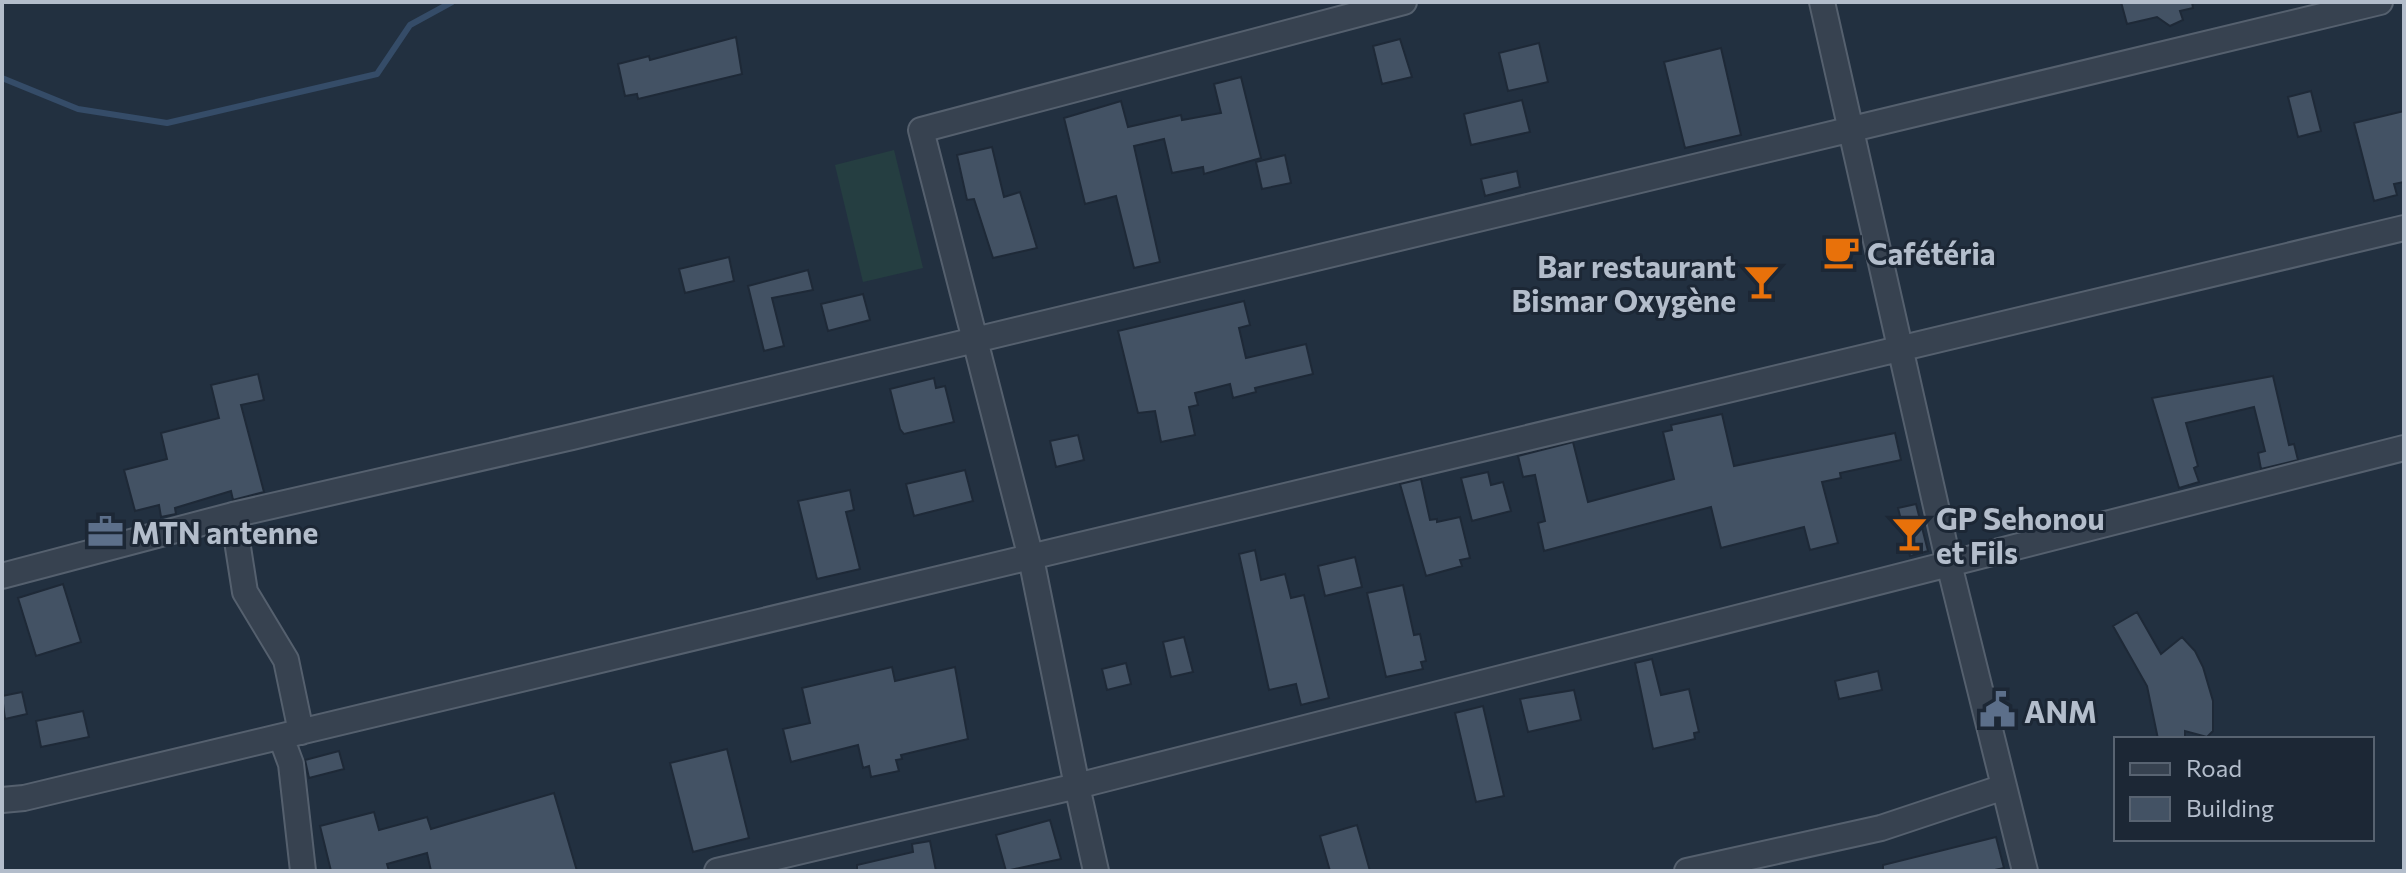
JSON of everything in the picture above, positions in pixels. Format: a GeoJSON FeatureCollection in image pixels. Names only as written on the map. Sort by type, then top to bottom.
{"type":"FeatureCollection","features":[{"type":"Feature","properties":{"kind":"street"},"geometry":{"type":"LineString","coordinates":[[1096,871],[1031,558],[921,130],[1404,2]]}},
{"type":"Feature","properties":{"kind":"street"},"geometry":{"type":"LineString","coordinates":[[1822,2],[1949,564],[2025,871]]}},
{"type":"Feature","properties":{"kind":"street"},"geometry":{"type":"LineString","coordinates":[[2,576],[233,515],[974,341],[2380,2]]}},
{"type":"Feature","properties":{"kind":"street"},"geometry":{"type":"LineString","coordinates":[[2,800],[24,798],[2404,228]]}},
{"type":"Feature","properties":{"kind":"street"},"geometry":{"type":"LineString","coordinates":[[717,871],[1077,786],[2404,448]]}},
{"type":"Feature","properties":{"kind":"street"},"geometry":{"type":"LineString","coordinates":[[233,515],[245,592],[286,660],[291,764],[303,871]]}},
{"type":"Feature","properties":{"kind":"street"},"geometry":{"type":"LineString","coordinates":[[1687,871],[1805,859],[1881,828],[2004,787]]}},
{"type":"Feature","properties":{"kind":"green space"},"geometry":{"type":"Polygon","coordinates":[[[894,150],[923,268],[863,282],[835,165],[894,150]]]}},
{"type":"Feature","properties":{"kind":"building"},"geometry":{"type":"Polygon","coordinates":[[[2121,2],[2192,2],[2193,8],[2180,11],[2183,20],[2170,26],[2157,17],[2127,24],[2121,2]]]}},
{"type":"Feature","properties":{"kind":"building"},"geometry":{"type":"Polygon","coordinates":[[[736,37],[742,74],[638,99],[637,94],[625,96],[618,64],[649,56],[650,60],[736,37]]]}},
{"type":"Feature","properties":{"kind":"building"},"geometry":{"type":"Polygon","coordinates":[[[1400,39],[1412,77],[1382,84],[1373,46],[1400,39]]]}},
{"type":"Feature","properties":{"kind":"building"},"geometry":{"type":"Polygon","coordinates":[[[1539,43],[1548,82],[1508,91],[1499,53],[1539,43]]]}},
{"type":"Feature","properties":{"kind":"building"},"geometry":{"type":"Polygon","coordinates":[[[1721,48],[1741,135],[1685,148],[1664,62],[1721,48]]]}},
{"type":"Feature","properties":{"kind":"building"},"geometry":{"type":"Polygon","coordinates":[[[1241,77],[1261,158],[1204,174],[1203,167],[1172,173],[1164,139],[1134,146],[1160,262],[1134,268],[1116,196],[1085,204],[1064,118],[1121,101],[1128,127],[1181,115],[1182,120],[1221,113],[1214,84],[1241,77]]]}},
{"type":"Feature","properties":{"kind":"building"},"geometry":{"type":"Polygon","coordinates":[[[2311,91],[2321,131],[2298,137],[2288,97],[2311,91]]]}},
{"type":"Feature","properties":{"kind":"building"},"geometry":{"type":"Polygon","coordinates":[[[1522,100],[1530,132],[1471,145],[1464,114],[1522,100]]]}},
{"type":"Feature","properties":{"kind":"building"},"geometry":{"type":"Polygon","coordinates":[[[2404,111],[2404,182],[2394,184],[2397,195],[2374,201],[2354,123],[2404,111]]]}},
{"type":"Feature","properties":{"kind":"building"},"geometry":{"type":"Polygon","coordinates":[[[992,147],[1004,197],[1020,192],[1037,248],[993,258],[974,199],[967,200],[957,155],[992,147]]]}},
{"type":"Feature","properties":{"kind":"building"},"geometry":{"type":"Polygon","coordinates":[[[1285,155],[1291,183],[1262,189],[1256,162],[1285,155]]]}},
{"type":"Feature","properties":{"kind":"building"},"geometry":{"type":"Polygon","coordinates":[[[1517,171],[1520,187],[1485,196],[1481,179],[1517,171]]]}},
{"type":"Feature","properties":{"kind":"building"},"geometry":{"type":"Polygon","coordinates":[[[729,257],[734,281],[685,293],[679,269],[729,257]]]}},
{"type":"Feature","properties":{"kind":"building"},"geometry":{"type":"Polygon","coordinates":[[[808,270],[813,290],[772,298],[784,346],[764,351],[748,286],[808,270]]]}},
{"type":"Feature","properties":{"kind":"building"},"geometry":{"type":"Polygon","coordinates":[[[863,294],[870,320],[828,331],[821,304],[863,294]]]}},
{"type":"Feature","properties":{"kind":"building"},"geometry":{"type":"Polygon","coordinates":[[[1244,301],[1250,325],[1239,328],[1246,358],[1306,344],[1313,374],[1255,388],[1256,392],[1233,398],[1230,384],[1195,393],[1198,405],[1189,407],[1195,435],[1161,442],[1155,411],[1138,413],[1118,331],[1244,301]]]}},
{"type":"Feature","properties":{"kind":"building"},"geometry":{"type":"Polygon","coordinates":[[[258,374],[264,400],[241,405],[264,492],[233,500],[231,491],[175,508],[176,514],[161,517],[159,505],[135,511],[124,470],[167,459],[161,433],[219,418],[211,385],[258,374]]]}},
{"type":"Feature","properties":{"kind":"building"},"geometry":{"type":"Polygon","coordinates":[[[2273,376],[2289,445],[2294,444],[2298,460],[2261,469],[2258,453],[2265,451],[2254,407],[2186,423],[2198,466],[2194,468],[2199,482],[2179,488],[2152,398],[2273,376]]]}},
{"type":"Feature","properties":{"kind":"building"},"geometry":{"type":"Polygon","coordinates":[[[934,378],[936,388],[945,386],[954,422],[904,434],[890,389],[934,378]]]}},
{"type":"Feature","properties":{"kind":"building"},"geometry":{"type":"Polygon","coordinates":[[[1722,414],[1734,466],[1895,433],[1901,460],[1840,473],[1841,478],[1822,482],[1838,543],[1810,550],[1804,527],[1721,548],[1711,507],[1544,551],[1538,523],[1545,521],[1535,475],[1523,477],[1518,456],[1573,442],[1588,502],[1674,479],[1663,432],[1672,430],[1671,425],[1722,414]]]}},
{"type":"Feature","properties":{"kind":"building"},"geometry":{"type":"Polygon","coordinates":[[[1078,435],[1084,460],[1056,467],[1050,441],[1078,435]]]}},
{"type":"Feature","properties":{"kind":"building"},"geometry":{"type":"Polygon","coordinates":[[[965,470],[973,501],[914,516],[906,484],[965,470]]]}},
{"type":"Feature","properties":{"kind":"building"},"geometry":{"type":"Polygon","coordinates":[[[1488,472],[1491,485],[1503,482],[1511,511],[1472,521],[1461,478],[1488,472]]]}},
{"type":"Feature","properties":{"kind":"building"},"geometry":{"type":"Polygon","coordinates":[[[1421,479],[1430,520],[1437,519],[1437,522],[1460,517],[1470,558],[1460,560],[1462,566],[1426,576],[1400,484],[1421,479]]]}},
{"type":"Feature","properties":{"kind":"building"},"geometry":{"type":"Polygon","coordinates":[[[850,490],[854,510],[846,512],[860,569],[817,579],[798,501],[850,490]]]}},
{"type":"Feature","properties":{"kind":"building"},"geometry":{"type":"Polygon","coordinates":[[[1916,504],[1928,551],[1910,556],[1898,508],[1916,504]]]}},
{"type":"Feature","properties":{"kind":"building"},"geometry":{"type":"Polygon","coordinates":[[[1255,550],[1261,580],[1285,574],[1291,598],[1304,595],[1329,698],[1301,705],[1296,684],[1269,690],[1239,554],[1255,550]]]}},
{"type":"Feature","properties":{"kind":"building"},"geometry":{"type":"Polygon","coordinates":[[[1355,557],[1362,587],[1325,596],[1318,566],[1355,557]]]}},
{"type":"Feature","properties":{"kind":"building"},"geometry":{"type":"Polygon","coordinates":[[[63,584],[81,642],[36,656],[18,598],[63,584]]]}},
{"type":"Feature","properties":{"kind":"building"},"geometry":{"type":"Polygon","coordinates":[[[1403,585],[1414,635],[1420,634],[1426,661],[1421,662],[1423,669],[1386,677],[1367,593],[1403,585]]]}},
{"type":"Feature","properties":{"kind":"building"},"geometry":{"type":"Polygon","coordinates":[[[2137,612],[2161,654],[2182,637],[2195,651],[2213,701],[2213,731],[2207,737],[2185,731],[2185,737],[2158,737],[2147,686],[2113,626],[2137,612]]]}},
{"type":"Feature","properties":{"kind":"building"},"geometry":{"type":"Polygon","coordinates":[[[1184,637],[1193,672],[1171,677],[1163,642],[1184,637]]]}},
{"type":"Feature","properties":{"kind":"building"},"geometry":{"type":"Polygon","coordinates":[[[1652,659],[1661,695],[1689,689],[1699,732],[1694,733],[1695,739],[1653,749],[1635,663],[1652,659]]]}},
{"type":"Feature","properties":{"kind":"building"},"geometry":{"type":"Polygon","coordinates":[[[1126,663],[1131,684],[1107,690],[1102,669],[1126,663]]]}},
{"type":"Feature","properties":{"kind":"building"},"geometry":{"type":"Polygon","coordinates":[[[892,667],[895,681],[955,667],[968,739],[901,755],[902,759],[896,760],[899,771],[871,777],[869,766],[863,768],[858,745],[791,762],[783,729],[810,723],[802,688],[892,667]]]}},
{"type":"Feature","properties":{"kind":"building"},"geometry":{"type":"Polygon","coordinates":[[[1878,671],[1882,690],[1839,699],[1835,681],[1878,671]]]}},
{"type":"Feature","properties":{"kind":"building"},"geometry":{"type":"Polygon","coordinates":[[[1574,690],[1581,720],[1528,732],[1520,699],[1574,690]]]}},
{"type":"Feature","properties":{"kind":"building"},"geometry":{"type":"Polygon","coordinates":[[[22,692],[27,714],[5,719],[2,696],[22,692]]]}},
{"type":"Feature","properties":{"kind":"building"},"geometry":{"type":"Polygon","coordinates":[[[1483,706],[1504,796],[1476,802],[1455,713],[1483,706]]]}},
{"type":"Feature","properties":{"kind":"building"},"geometry":{"type":"Polygon","coordinates":[[[83,711],[89,737],[41,747],[36,721],[83,711]]]}},
{"type":"Feature","properties":{"kind":"building"},"geometry":{"type":"Polygon","coordinates":[[[727,749],[749,838],[693,852],[670,763],[727,749]]]}},
{"type":"Feature","properties":{"kind":"building"},"geometry":{"type":"Polygon","coordinates":[[[339,751],[344,769],[309,778],[305,760],[339,751]]]}},
{"type":"Feature","properties":{"kind":"building"},"geometry":{"type":"Polygon","coordinates":[[[554,793],[577,871],[431,871],[427,853],[387,864],[389,871],[331,871],[320,826],[374,812],[379,830],[427,817],[431,829],[554,793]]]}},
{"type":"Feature","properties":{"kind":"building"},"geometry":{"type":"Polygon","coordinates":[[[1050,820],[1061,859],[1006,871],[996,835],[1050,820]]]}},
{"type":"Feature","properties":{"kind":"building"},"geometry":{"type":"Polygon","coordinates":[[[1357,825],[1370,871],[1330,871],[1320,836],[1357,825]]]}},
{"type":"Feature","properties":{"kind":"building"},"geometry":{"type":"Polygon","coordinates":[[[1996,837],[2004,868],[1990,871],[1883,871],[1883,865],[1996,837]]]}},
{"type":"Feature","properties":{"kind":"building"},"geometry":{"type":"Polygon","coordinates":[[[930,841],[936,871],[857,871],[857,865],[913,852],[912,844],[930,841]]]}},
{"type":"Feature","properties":{"kind":"waterway"},"geometry":{"type":"LineString","coordinates":[[2,78],[78,109],[167,123],[377,74],[410,25],[452,2]]}},
{"type":"Feature","properties":{"kind":"place","name":"Cafétéria"},"geometry":{"type":"Point","coordinates":[1841,252]}},
{"type":"Feature","properties":{"kind":"place","name":"Bar restaurant Bismar Oxygène"},"geometry":{"type":"Point","coordinates":[1762,282]}},
{"type":"Feature","properties":{"kind":"place","name":"MTN antenne"},"geometry":{"type":"Point","coordinates":[105,531]}},
{"type":"Feature","properties":{"kind":"place","name":"GP Sehonou et Fils"},"geometry":{"type":"Point","coordinates":[1910,534]}},
{"type":"Feature","properties":{"kind":"place","name":"ANM"},"geometry":{"type":"Point","coordinates":[1998,710]}}]}
